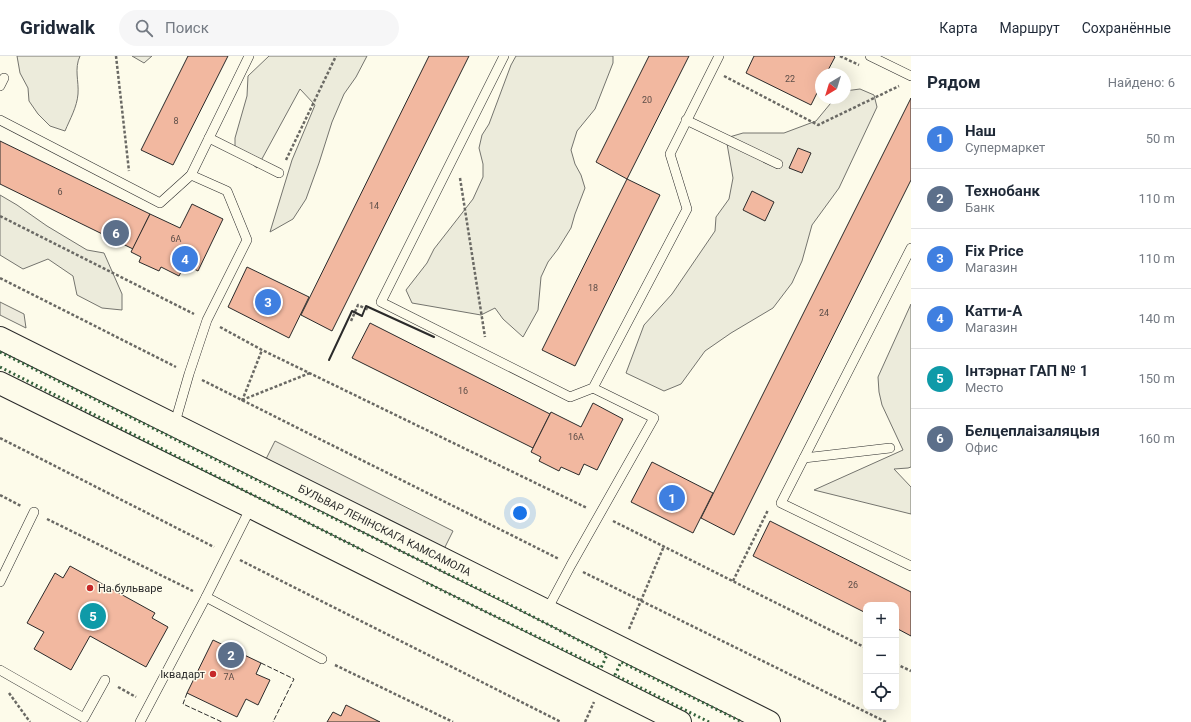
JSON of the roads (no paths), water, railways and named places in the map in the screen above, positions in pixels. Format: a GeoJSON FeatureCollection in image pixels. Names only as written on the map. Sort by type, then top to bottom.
{"type":"FeatureCollection","features":[{"type":"Feature","properties":{"kind":"main road","name":"БУЛЬВАР ЛЕНІНСКАГА КАМСАМОЛА"},"geometry":{"type":"LineString","coordinates":[[0,338],[769,722]]}},
{"type":"Feature","properties":{"kind":"main road"},"geometry":{"type":"LineString","coordinates":[[0,383],[680,722]]}},
{"type":"Feature","properties":{"kind":"lane"},"geometry":{"type":"LineString","coordinates":[[0,120],[160,202],[191,175],[249,56]]}},
{"type":"Feature","properties":{"kind":"lane"},"geometry":{"type":"LineString","coordinates":[[504,56],[381,302],[570,397],[593,388],[687,209],[670,154],[719,56]]}},
{"type":"Feature","properties":{"kind":"lane"},"geometry":{"type":"LineString","coordinates":[[870,56],[911,76]]}},
{"type":"Feature","properties":{"kind":"lane"},"geometry":{"type":"LineString","coordinates":[[686,120],[778,164]]}},
{"type":"Feature","properties":{"kind":"lane"},"geometry":{"type":"LineString","coordinates":[[209,138],[279,173]]}},
{"type":"Feature","properties":{"kind":"lane"},"geometry":{"type":"LineString","coordinates":[[174,426],[207,320],[247,240],[227,191],[191,175]]}},
{"type":"Feature","properties":{"kind":"lane"},"geometry":{"type":"LineString","coordinates":[[911,248],[781,503],[911,566]]}},
{"type":"Feature","properties":{"kind":"lane"},"geometry":{"type":"LineString","coordinates":[[547,610],[654,418],[593,388]]}},
{"type":"Feature","properties":{"kind":"lane"},"geometry":{"type":"LineString","coordinates":[[804,458],[890,448]]}},
{"type":"Feature","properties":{"kind":"lane"},"geometry":{"type":"LineString","coordinates":[[140,722],[206,597],[251,507]]}},
{"type":"Feature","properties":{"kind":"lane"},"geometry":{"type":"LineString","coordinates":[[0,582],[34,512]]}},
{"type":"Feature","properties":{"kind":"lane"},"geometry":{"type":"LineString","coordinates":[[206,597],[322,659]]}},
{"type":"Feature","properties":{"kind":"lane"},"geometry":{"type":"LineString","coordinates":[[0,670],[84,718],[105,680]]}},
{"type":"Feature","properties":{"kind":"place","name":"Белцеплаізаляцыя"},"geometry":{"type":"Point","coordinates":[116,233]}},
{"type":"Feature","properties":{"kind":"place","name":"Катти-А"},"geometry":{"type":"Point","coordinates":[185,259]}},
{"type":"Feature","properties":{"kind":"place","name":"Fix Price"},"geometry":{"type":"Point","coordinates":[268,302]}},
{"type":"Feature","properties":{"kind":"place","name":"Наш"},"geometry":{"type":"Point","coordinates":[672,498]}},
{"type":"Feature","properties":{"kind":"place","name":"На бульваре"},"geometry":{"type":"Point","coordinates":[90,588]}},
{"type":"Feature","properties":{"kind":"place","name":"Інтэрнат ГАП № 1"},"geometry":{"type":"Point","coordinates":[93,616]}},
{"type":"Feature","properties":{"kind":"place","name":"Технобанк"},"geometry":{"type":"Point","coordinates":[231,655]}},
{"type":"Feature","properties":{"kind":"place","name":"Іквадарт"},"geometry":{"type":"Point","coordinates":[213,674]}}]}
